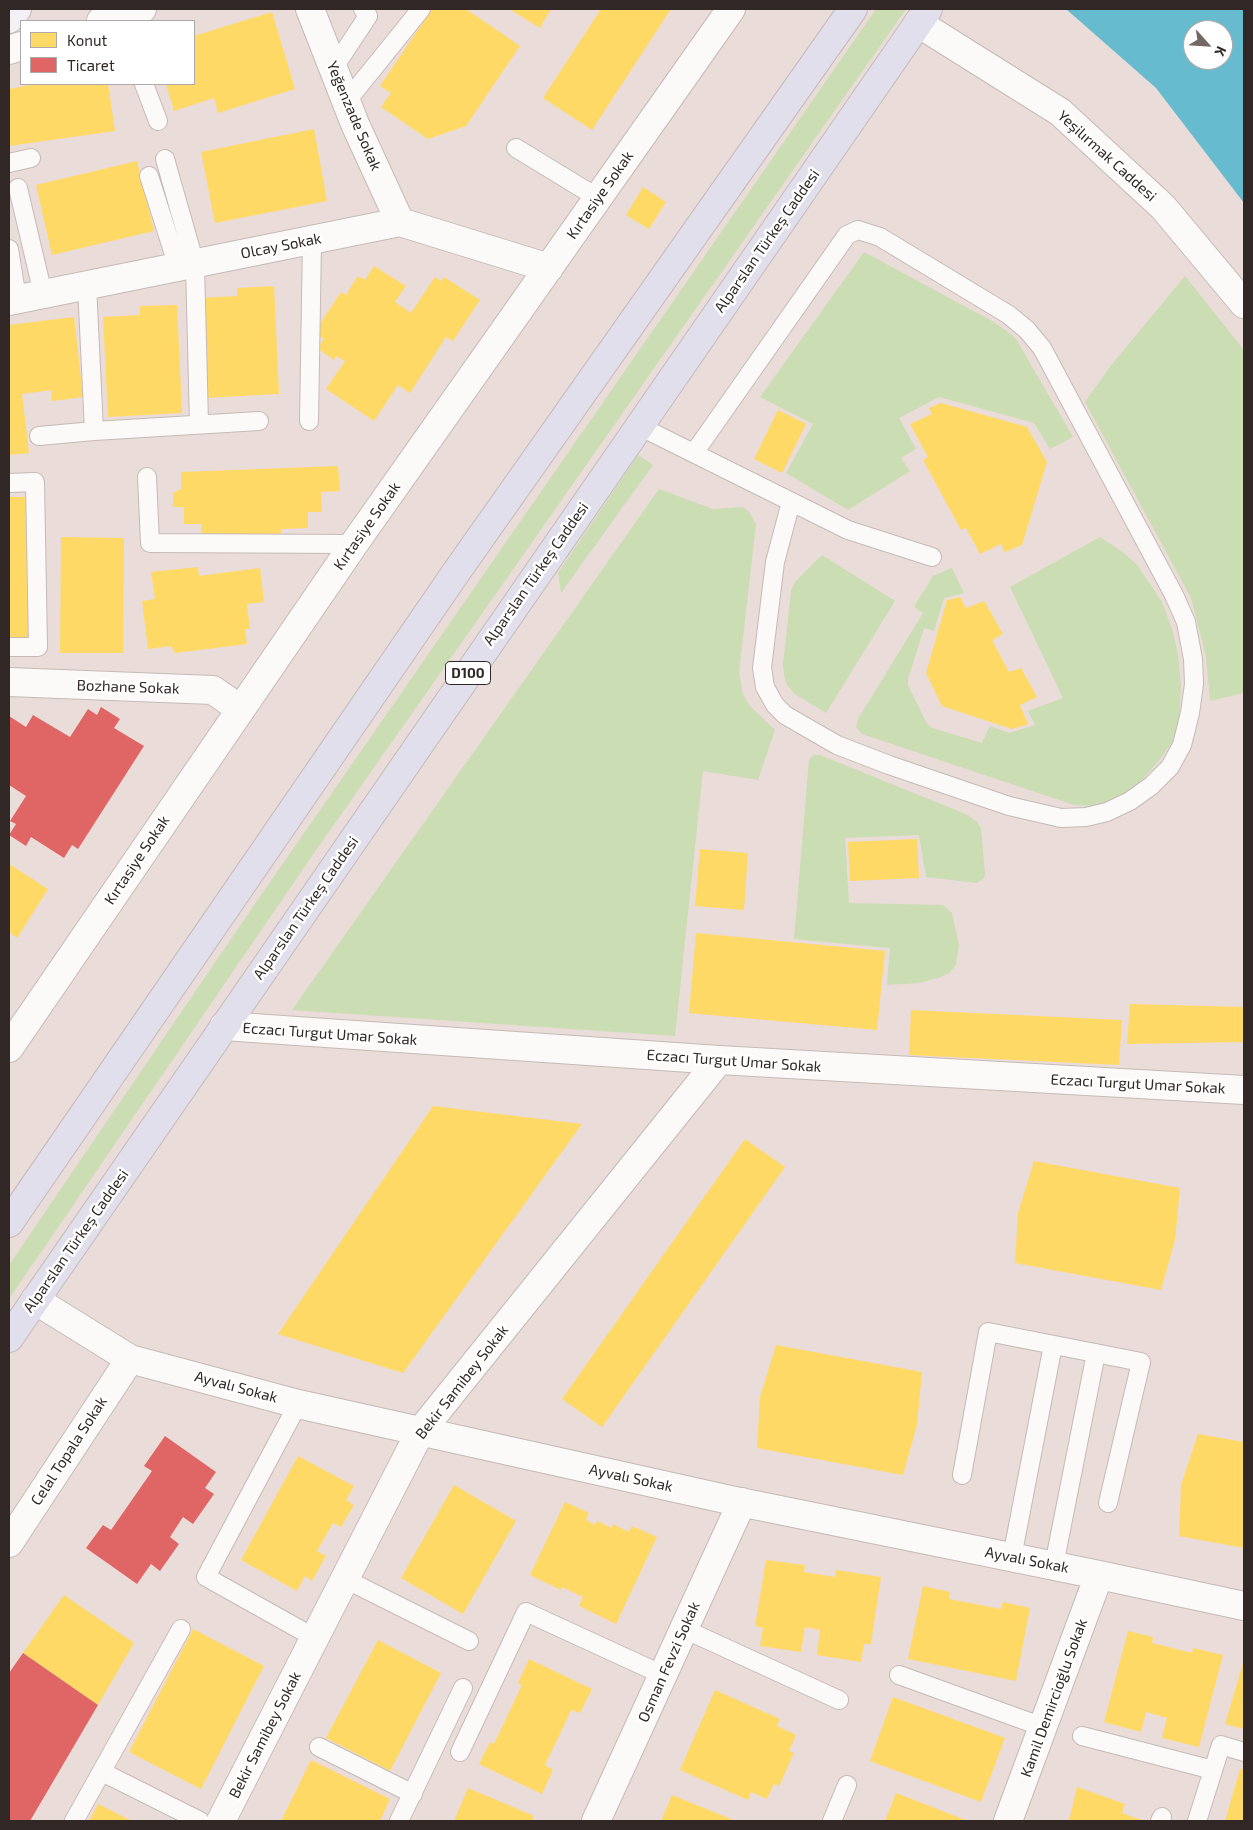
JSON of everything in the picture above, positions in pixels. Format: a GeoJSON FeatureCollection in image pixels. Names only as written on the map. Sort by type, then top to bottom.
{"type":"FeatureCollection","features":[{"type":"Feature","properties":{"kind":"highway"},"geometry":{"type":"LineString","coordinates":[[9,1223],[457,571],[853,9]]}},
{"type":"Feature","properties":{"kind":"highway","name":"Alparslan Türkeş Caddesi"},"geometry":{"type":"LineString","coordinates":[[9,1338],[923,16]]}},
{"type":"Feature","properties":{"kind":"street"},"geometry":{"type":"LineString","coordinates":[[9,19],[17,9]]}},
{"type":"Feature","properties":{"kind":"street","name":"Yeğenzade Sokak"},"geometry":{"type":"LineString","coordinates":[[310,9],[346,102],[400,222]]}},
{"type":"Feature","properties":{"kind":"street","name":"Kırtasiye Sokak"},"geometry":{"type":"LineString","coordinates":[[9,1048],[354,544],[731,9]]}},
{"type":"Feature","properties":{"kind":"street","name":"Yeşilırmak Caddesi"},"geometry":{"type":"LineString","coordinates":[[923,16],[1060,112],[1163,207],[1244,304]]}},
{"type":"Feature","properties":{"kind":"street","name":"Olcay Sokak"},"geometry":{"type":"LineString","coordinates":[[13,300],[400,222],[549,268]]}},
{"type":"Feature","properties":{"kind":"street","name":"Bozhane Sokak"},"geometry":{"type":"LineString","coordinates":[[9,682],[213,690],[240,709]]}},
{"type":"Feature","properties":{"kind":"street","name":"Eczacı Turgut Umar Sokak"},"geometry":{"type":"LineString","coordinates":[[224,1026],[719,1060],[1244,1090]]}},
{"type":"Feature","properties":{"kind":"street","name":"Bekir Samibey Sokak"},"geometry":{"type":"LineString","coordinates":[[221,1821],[420,1432],[719,1060]]}},
{"type":"Feature","properties":{"kind":"street","name":"Ayvalı Sokak"},"geometry":{"type":"LineString","coordinates":[[35,1300],[130,1359],[298,1404],[742,1502],[1054,1565],[1244,1606]]}},
{"type":"Feature","properties":{"kind":"street","name":"Celal Topala Sokak"},"geometry":{"type":"LineString","coordinates":[[9,1542],[130,1359]]}},
{"type":"Feature","properties":{"kind":"street","name":"Osman Fevzi Sokak"},"geometry":{"type":"LineString","coordinates":[[596,1821],[742,1502]]}},
{"type":"Feature","properties":{"kind":"street","name":"Kamil Demircioğlu Sokak"},"geometry":{"type":"LineString","coordinates":[[1008,1821],[1099,1575]]}},
{"type":"Feature","properties":{"kind":"lane"},"geometry":{"type":"LineString","coordinates":[[333,69],[368,16],[363,9]]}},
{"type":"Feature","properties":{"kind":"lane"},"geometry":{"type":"LineString","coordinates":[[346,102],[421,9]]}},
{"type":"Feature","properties":{"kind":"lane"},"geometry":{"type":"LineString","coordinates":[[144,85],[158,121]]}},
{"type":"Feature","properties":{"kind":"lane"},"geometry":{"type":"LineString","coordinates":[[516,148],[598,198]]}},
{"type":"Feature","properties":{"kind":"lane"},"geometry":{"type":"LineString","coordinates":[[9,163],[31,158]]}},
{"type":"Feature","properties":{"kind":"lane"},"geometry":{"type":"LineString","coordinates":[[165,159],[187,265],[199,424]]}},
{"type":"Feature","properties":{"kind":"lane"},"geometry":{"type":"LineString","coordinates":[[149,176],[187,265]]}},
{"type":"Feature","properties":{"kind":"lane"},"geometry":{"type":"LineString","coordinates":[[18,188],[43,294]]}},
{"type":"Feature","properties":{"kind":"lane"},"geometry":{"type":"LineString","coordinates":[[694,454],[847,235],[858,230],[880,237],[1009,315],[1027,330],[1042,348],[1174,595],[1186,622],[1193,659],[1194,684],[1190,713],[1182,745],[1170,767],[1151,786],[1130,801],[1107,812],[1086,817],[1061,818],[1009,806],[889,765],[837,745],[785,715],[775,705],[765,687],[762,668],[775,562],[790,502]]}},
{"type":"Feature","properties":{"kind":"lane"},"geometry":{"type":"LineString","coordinates":[[309,422],[312,240]]}},
{"type":"Feature","properties":{"kind":"lane"},"geometry":{"type":"LineString","coordinates":[[9,249],[13,300]]}},
{"type":"Feature","properties":{"kind":"lane"},"geometry":{"type":"LineString","coordinates":[[87,285],[94,431]]}},
{"type":"Feature","properties":{"kind":"lane"},"geometry":{"type":"LineString","coordinates":[[39,436],[259,420]]}},
{"type":"Feature","properties":{"kind":"lane"},"geometry":{"type":"LineString","coordinates":[[639,426],[848,530],[932,557]]}},
{"type":"Feature","properties":{"kind":"lane"},"geometry":{"type":"LineString","coordinates":[[147,477],[150,543],[354,544]]}},
{"type":"Feature","properties":{"kind":"lane"},"geometry":{"type":"LineString","coordinates":[[9,483],[35,482],[38,647],[9,647]]}},
{"type":"Feature","properties":{"kind":"lane"},"geometry":{"type":"LineString","coordinates":[[962,1475],[988,1332],[1141,1362],[1108,1502]]}},
{"type":"Feature","properties":{"kind":"lane"},"geometry":{"type":"LineString","coordinates":[[1012,1557],[1053,1345]]}},
{"type":"Feature","properties":{"kind":"lane"},"geometry":{"type":"LineString","coordinates":[[1054,1565],[1096,1353]]}},
{"type":"Feature","properties":{"kind":"lane"},"geometry":{"type":"LineString","coordinates":[[298,1404],[206,1577],[315,1638]]}},
{"type":"Feature","properties":{"kind":"lane"},"geometry":{"type":"LineString","coordinates":[[345,1579],[469,1641]]}},
{"type":"Feature","properties":{"kind":"lane"},"geometry":{"type":"LineString","coordinates":[[460,1752],[526,1612],[663,1674]]}},
{"type":"Feature","properties":{"kind":"lane"},"geometry":{"type":"LineString","coordinates":[[74,1821],[181,1629]]}},
{"type":"Feature","properties":{"kind":"lane"},"geometry":{"type":"LineString","coordinates":[[684,1629],[839,1700]]}},
{"type":"Feature","properties":{"kind":"lane"},"geometry":{"type":"LineString","coordinates":[[899,1675],[1043,1726]]}},
{"type":"Feature","properties":{"kind":"lane"},"geometry":{"type":"LineString","coordinates":[[399,1821],[463,1688]]}},
{"type":"Feature","properties":{"kind":"lane"},"geometry":{"type":"LineString","coordinates":[[1082,1736],[1213,1770]]}},
{"type":"Feature","properties":{"kind":"lane"},"geometry":{"type":"LineString","coordinates":[[1197,1821],[1221,1745],[1244,1752]]}},
{"type":"Feature","properties":{"kind":"lane"},"geometry":{"type":"LineString","coordinates":[[319,1747],[413,1794]]}},
{"type":"Feature","properties":{"kind":"lane"},"geometry":{"type":"LineString","coordinates":[[102,1772],[200,1821]]}},
{"type":"Feature","properties":{"kind":"lane"},"geometry":{"type":"LineString","coordinates":[[832,1821],[847,1785]]}},
{"type":"Feature","properties":{"kind":"green space"},"geometry":{"type":"Polygon","coordinates":[[[876,9],[906,9],[312,856],[9,1299],[9,1265],[259,898],[876,9]]]}},
{"type":"Feature","properties":{"kind":"green space"},"geometry":{"type":"Polygon","coordinates":[[[864,252],[1007,331],[1016,339],[1073,437],[1050,449],[1034,423],[939,397],[899,418],[916,449],[901,458],[910,471],[848,510],[786,473],[813,424],[760,397],[864,252]]]}},
{"type":"Feature","properties":{"kind":"green space"},"geometry":{"type":"Polygon","coordinates":[[[1185,276],[1244,350],[1244,693],[1210,701],[1206,656],[1191,598],[1085,402],[1109,368],[1185,276]]]}},
{"type":"Feature","properties":{"kind":"green space"},"geometry":{"type":"Polygon","coordinates":[[[638,455],[653,465],[561,593],[558,573],[638,455]]]}},
{"type":"Feature","properties":{"kind":"green space"},"geometry":{"type":"Polygon","coordinates":[[[659,489],[713,509],[743,507],[749,512],[756,524],[739,672],[743,694],[750,706],[775,730],[758,780],[703,771],[675,1036],[292,1010],[659,489]]]}},
{"type":"Feature","properties":{"kind":"green space"},"geometry":{"type":"Polygon","coordinates":[[[1100,537],[1124,553],[1138,566],[1162,602],[1172,629],[1178,654],[1181,687],[1179,723],[1172,743],[1143,779],[1123,796],[1109,804],[1095,806],[1074,805],[862,734],[856,727],[858,719],[923,613],[914,607],[933,576],[952,568],[964,593],[944,598],[934,631],[924,628],[908,679],[908,685],[927,724],[932,728],[982,743],[990,726],[1009,733],[1035,725],[1028,711],[1063,698],[1010,587],[1100,537]]]}},
{"type":"Feature","properties":{"kind":"green space"},"geometry":{"type":"Polygon","coordinates":[[[822,555],[895,601],[826,713],[795,694],[787,685],[783,665],[791,591],[795,582],[822,555]]]}},
{"type":"Feature","properties":{"kind":"green space"},"geometry":{"type":"Polygon","coordinates":[[[814,755],[820,755],[968,815],[978,823],[981,829],[985,873],[984,878],[977,883],[926,877],[919,835],[845,838],[849,903],[943,905],[952,913],[959,945],[956,965],[949,973],[919,983],[887,985],[890,948],[794,939],[809,759],[814,755]]]}},
{"type":"Feature","properties":{"kind":"water"},"geometry":{"type":"Polygon","coordinates":[[[1066,9],[1244,9],[1244,203],[1156,88],[1066,9]]]}},
{"type":"Feature","properties":{"kind":"building: Konut"},"geometry":{"type":"Polygon","coordinates":[[[432,9],[466,9],[520,46],[466,126],[428,139],[381,107],[391,93],[380,86],[432,9]]]}},
{"type":"Feature","properties":{"kind":"building: Konut"},"geometry":{"type":"Polygon","coordinates":[[[509,9],[551,9],[540,28],[509,9]]]}},
{"type":"Feature","properties":{"kind":"building: Konut"},"geometry":{"type":"Polygon","coordinates":[[[601,9],[671,9],[592,130],[543,98],[601,9]]]}},
{"type":"Feature","properties":{"kind":"building: Konut"},"geometry":{"type":"Polygon","coordinates":[[[272,12],[295,89],[218,113],[214,98],[174,111],[166,85],[195,85],[195,36],[272,12]]]}},
{"type":"Feature","properties":{"kind":"building: Konut"},"geometry":{"type":"Polygon","coordinates":[[[31,85],[108,85],[115,131],[9,146],[9,89],[31,85]]]}},
{"type":"Feature","properties":{"kind":"building: Konut"},"geometry":{"type":"Polygon","coordinates":[[[314,129],[327,201],[215,223],[201,152],[314,129]]]}},
{"type":"Feature","properties":{"kind":"building: Konut"},"geometry":{"type":"Polygon","coordinates":[[[137,161],[154,231],[52,255],[36,185],[137,161]]]}},
{"type":"Feature","properties":{"kind":"building: Konut"},"geometry":{"type":"Polygon","coordinates":[[[643,187],[666,202],[649,229],[626,215],[643,187]]]}},
{"type":"Feature","properties":{"kind":"building: Konut"},"geometry":{"type":"Polygon","coordinates":[[[374,266],[406,286],[395,302],[411,313],[435,277],[441,281],[444,277],[480,300],[453,341],[446,337],[410,393],[398,385],[374,421],[326,389],[345,361],[336,356],[334,360],[317,348],[324,339],[314,333],[341,292],[346,295],[358,276],[365,280],[374,266]]]}},
{"type":"Feature","properties":{"kind":"building: Konut"},"geometry":{"type":"Polygon","coordinates":[[[274,286],[279,394],[205,398],[201,298],[237,296],[237,288],[274,286]]]}},
{"type":"Feature","properties":{"kind":"building: Konut"},"geometry":{"type":"Polygon","coordinates":[[[177,305],[182,413],[108,417],[103,317],[140,315],[140,306],[177,305]]]}},
{"type":"Feature","properties":{"kind":"building: Konut"},"geometry":{"type":"Polygon","coordinates":[[[74,317],[83,397],[52,401],[51,390],[22,394],[29,453],[9,455],[9,325],[74,317]]]}},
{"type":"Feature","properties":{"kind":"building: Konut"},"geometry":{"type":"Polygon","coordinates":[[[941,403],[1027,427],[1047,462],[1022,545],[1005,552],[1001,544],[980,554],[966,528],[961,530],[923,460],[928,457],[910,424],[932,414],[929,408],[941,403]]]}},
{"type":"Feature","properties":{"kind":"building: Konut"},"geometry":{"type":"Polygon","coordinates":[[[778,410],[806,424],[782,473],[754,459],[778,410]]]}},
{"type":"Feature","properties":{"kind":"building: Konut"},"geometry":{"type":"Polygon","coordinates":[[[338,466],[340,491],[321,492],[322,512],[308,512],[308,528],[282,529],[278,540],[201,539],[202,524],[184,524],[184,507],[173,507],[173,493],[181,489],[181,472],[338,466]]]}},
{"type":"Feature","properties":{"kind":"building: Konut"},"geometry":{"type":"Polygon","coordinates":[[[9,497],[32,497],[34,640],[9,640],[9,497]]]}},
{"type":"Feature","properties":{"kind":"building: Konut"},"geometry":{"type":"Polygon","coordinates":[[[61,537],[124,538],[123,653],[60,653],[61,537]]]}},
{"type":"Feature","properties":{"kind":"building: Konut"},"geometry":{"type":"Polygon","coordinates":[[[198,567],[199,576],[260,568],[264,602],[247,604],[250,629],[245,629],[247,644],[175,653],[171,646],[148,649],[142,601],[155,599],[151,572],[198,567]]]}},
{"type":"Feature","properties":{"kind":"building: Konut"},"geometry":{"type":"Polygon","coordinates":[[[960,597],[966,608],[984,601],[1003,634],[992,640],[1009,672],[1021,668],[1037,697],[1020,705],[1028,724],[1012,729],[942,706],[926,673],[947,600],[960,597]]]}},
{"type":"Feature","properties":{"kind":"building: Konut"},"geometry":{"type":"Polygon","coordinates":[[[917,839],[919,878],[850,881],[848,842],[917,839]]]}},
{"type":"Feature","properties":{"kind":"building: Konut"},"geometry":{"type":"Polygon","coordinates":[[[700,849],[748,853],[744,910],[695,906],[700,849]]]}},
{"type":"Feature","properties":{"kind":"building: Konut"},"geometry":{"type":"Polygon","coordinates":[[[9,864],[48,889],[17,938],[9,932],[9,864]]]}},
{"type":"Feature","properties":{"kind":"building: Konut"},"geometry":{"type":"Polygon","coordinates":[[[696,933],[885,951],[877,1030],[689,1013],[696,933]]]}},
{"type":"Feature","properties":{"kind":"building: Konut"},"geometry":{"type":"Polygon","coordinates":[[[1130,1004],[1244,1007],[1244,1042],[1127,1044],[1130,1004]]]}},
{"type":"Feature","properties":{"kind":"building: Konut"},"geometry":{"type":"Polygon","coordinates":[[[911,1010],[1122,1020],[1119,1065],[909,1055],[911,1010]]]}},
{"type":"Feature","properties":{"kind":"building: Konut"},"geometry":{"type":"Polygon","coordinates":[[[433,1106],[582,1124],[403,1373],[278,1334],[433,1106]]]}},
{"type":"Feature","properties":{"kind":"building: Konut"},"geometry":{"type":"Polygon","coordinates":[[[745,1139],[785,1167],[602,1427],[562,1399],[745,1139]]]}},
{"type":"Feature","properties":{"kind":"building: Konut"},"geometry":{"type":"Polygon","coordinates":[[[1034,1161],[1180,1188],[1175,1240],[1161,1290],[1015,1263],[1018,1213],[1034,1161]]]}},
{"type":"Feature","properties":{"kind":"building: Konut"},"geometry":{"type":"Polygon","coordinates":[[[776,1345],[922,1372],[917,1425],[903,1475],[757,1448],[760,1397],[776,1345]]]}},
{"type":"Feature","properties":{"kind":"building: Konut"},"geometry":{"type":"Polygon","coordinates":[[[1198,1434],[1244,1442],[1244,1548],[1179,1536],[1181,1485],[1198,1434]]]}},
{"type":"Feature","properties":{"kind":"building: Konut"},"geometry":{"type":"Polygon","coordinates":[[[298,1456],[354,1486],[346,1500],[354,1505],[341,1527],[333,1523],[317,1551],[326,1556],[312,1581],[305,1576],[297,1591],[241,1560],[298,1456]]]}},
{"type":"Feature","properties":{"kind":"building: Konut"},"geometry":{"type":"Polygon","coordinates":[[[454,1485],[516,1521],[463,1614],[401,1578],[454,1485]]]}},
{"type":"Feature","properties":{"kind":"building: Konut"},"geometry":{"type":"Polygon","coordinates":[[[565,1502],[589,1513],[586,1520],[595,1525],[597,1521],[612,1528],[613,1524],[629,1532],[632,1526],[657,1537],[616,1624],[579,1606],[583,1597],[562,1587],[561,1590],[530,1575],[565,1502]]]}},
{"type":"Feature","properties":{"kind":"building: Konut"},"geometry":{"type":"Polygon","coordinates":[[[766,1560],[805,1565],[804,1572],[835,1577],[836,1570],[881,1577],[871,1644],[864,1644],[861,1662],[817,1655],[820,1630],[805,1627],[801,1652],[760,1646],[763,1628],[755,1626],[766,1560]]]}},
{"type":"Feature","properties":{"kind":"building: Konut"},"geometry":{"type":"Polygon","coordinates":[[[923,1586],[950,1592],[949,1599],[1001,1609],[1003,1602],[1030,1608],[1016,1681],[908,1659],[923,1586]]]}},
{"type":"Feature","properties":{"kind":"building: Konut"},"geometry":{"type":"Polygon","coordinates":[[[64,1595],[134,1643],[98,1705],[23,1653],[64,1595]]]}},
{"type":"Feature","properties":{"kind":"building: Konut"},"geometry":{"type":"Polygon","coordinates":[[[193,1629],[264,1666],[201,1789],[129,1752],[193,1629]]]}},
{"type":"Feature","properties":{"kind":"building: Konut"},"geometry":{"type":"Polygon","coordinates":[[[1128,1631],[1153,1637],[1152,1643],[1192,1653],[1193,1648],[1223,1655],[1199,1747],[1162,1738],[1167,1718],[1146,1712],[1141,1732],[1104,1722],[1128,1631]]]}},
{"type":"Feature","properties":{"kind":"building: Konut"},"geometry":{"type":"Polygon","coordinates":[[[378,1640],[441,1673],[390,1771],[326,1738],[378,1640]]]}},
{"type":"Feature","properties":{"kind":"building: Konut"},"geometry":{"type":"Polygon","coordinates":[[[529,1659],[592,1689],[580,1713],[571,1710],[545,1765],[553,1770],[542,1794],[479,1764],[490,1742],[494,1744],[522,1685],[518,1683],[529,1659]]]}},
{"type":"Feature","properties":{"kind":"building: Konut"},"geometry":{"type":"Polygon","coordinates":[[[1244,1660],[1244,1729],[1225,1724],[1244,1660]]]}},
{"type":"Feature","properties":{"kind":"building: Konut"},"geometry":{"type":"Polygon","coordinates":[[[715,1690],[780,1719],[777,1726],[796,1735],[789,1751],[794,1753],[779,1786],[774,1784],[767,1799],[751,1792],[748,1800],[680,1770],[715,1690]]]}},
{"type":"Feature","properties":{"kind":"building: Konut"},"geometry":{"type":"Polygon","coordinates":[[[893,1697],[1005,1738],[981,1802],[870,1761],[893,1697]]]}},
{"type":"Feature","properties":{"kind":"building: Konut"},"geometry":{"type":"Polygon","coordinates":[[[311,1760],[390,1799],[380,1821],[281,1821],[311,1760]]]}},
{"type":"Feature","properties":{"kind":"building: Konut"},"geometry":{"type":"Polygon","coordinates":[[[1240,1769],[1244,1770],[1244,1821],[1225,1821],[1240,1769]]]}},
{"type":"Feature","properties":{"kind":"building: Konut"},"geometry":{"type":"Polygon","coordinates":[[[1077,1787],[1125,1804],[1122,1813],[1144,1821],[1069,1821],[1077,1787]]]}},
{"type":"Feature","properties":{"kind":"building: Konut"},"geometry":{"type":"Polygon","coordinates":[[[468,1788],[534,1816],[532,1821],[454,1821],[468,1788]]]}},
{"type":"Feature","properties":{"kind":"building: Konut"},"geometry":{"type":"Polygon","coordinates":[[[896,1793],[968,1821],[885,1821],[896,1793]]]}},
{"type":"Feature","properties":{"kind":"building: Konut"},"geometry":{"type":"Polygon","coordinates":[[[672,1795],[736,1821],[661,1821],[672,1795]]]}},
{"type":"Feature","properties":{"kind":"building: Konut"},"geometry":{"type":"Polygon","coordinates":[[[98,1804],[132,1821],[89,1821],[98,1804]]]}},
{"type":"Feature","properties":{"kind":"building: Ticaret"},"geometry":{"type":"Polygon","coordinates":[[[101,707],[120,719],[114,728],[144,746],[78,849],[72,845],[64,858],[31,837],[26,846],[9,835],[16,824],[10,821],[26,796],[9,785],[9,716],[26,727],[33,715],[70,737],[88,709],[97,715],[101,707]]]}},
{"type":"Feature","properties":{"kind":"building: Ticaret"},"geometry":{"type":"Polygon","coordinates":[[[165,1436],[216,1472],[205,1488],[214,1494],[193,1524],[183,1517],[170,1537],[179,1544],[160,1571],[151,1564],[137,1584],[86,1548],[103,1525],[111,1530],[152,1471],[144,1466],[165,1436]]]}},
{"type":"Feature","properties":{"kind":"building: Ticaret"},"geometry":{"type":"Polygon","coordinates":[[[23,1653],[98,1705],[30,1821],[9,1821],[9,1673],[23,1653]]]}}]}
